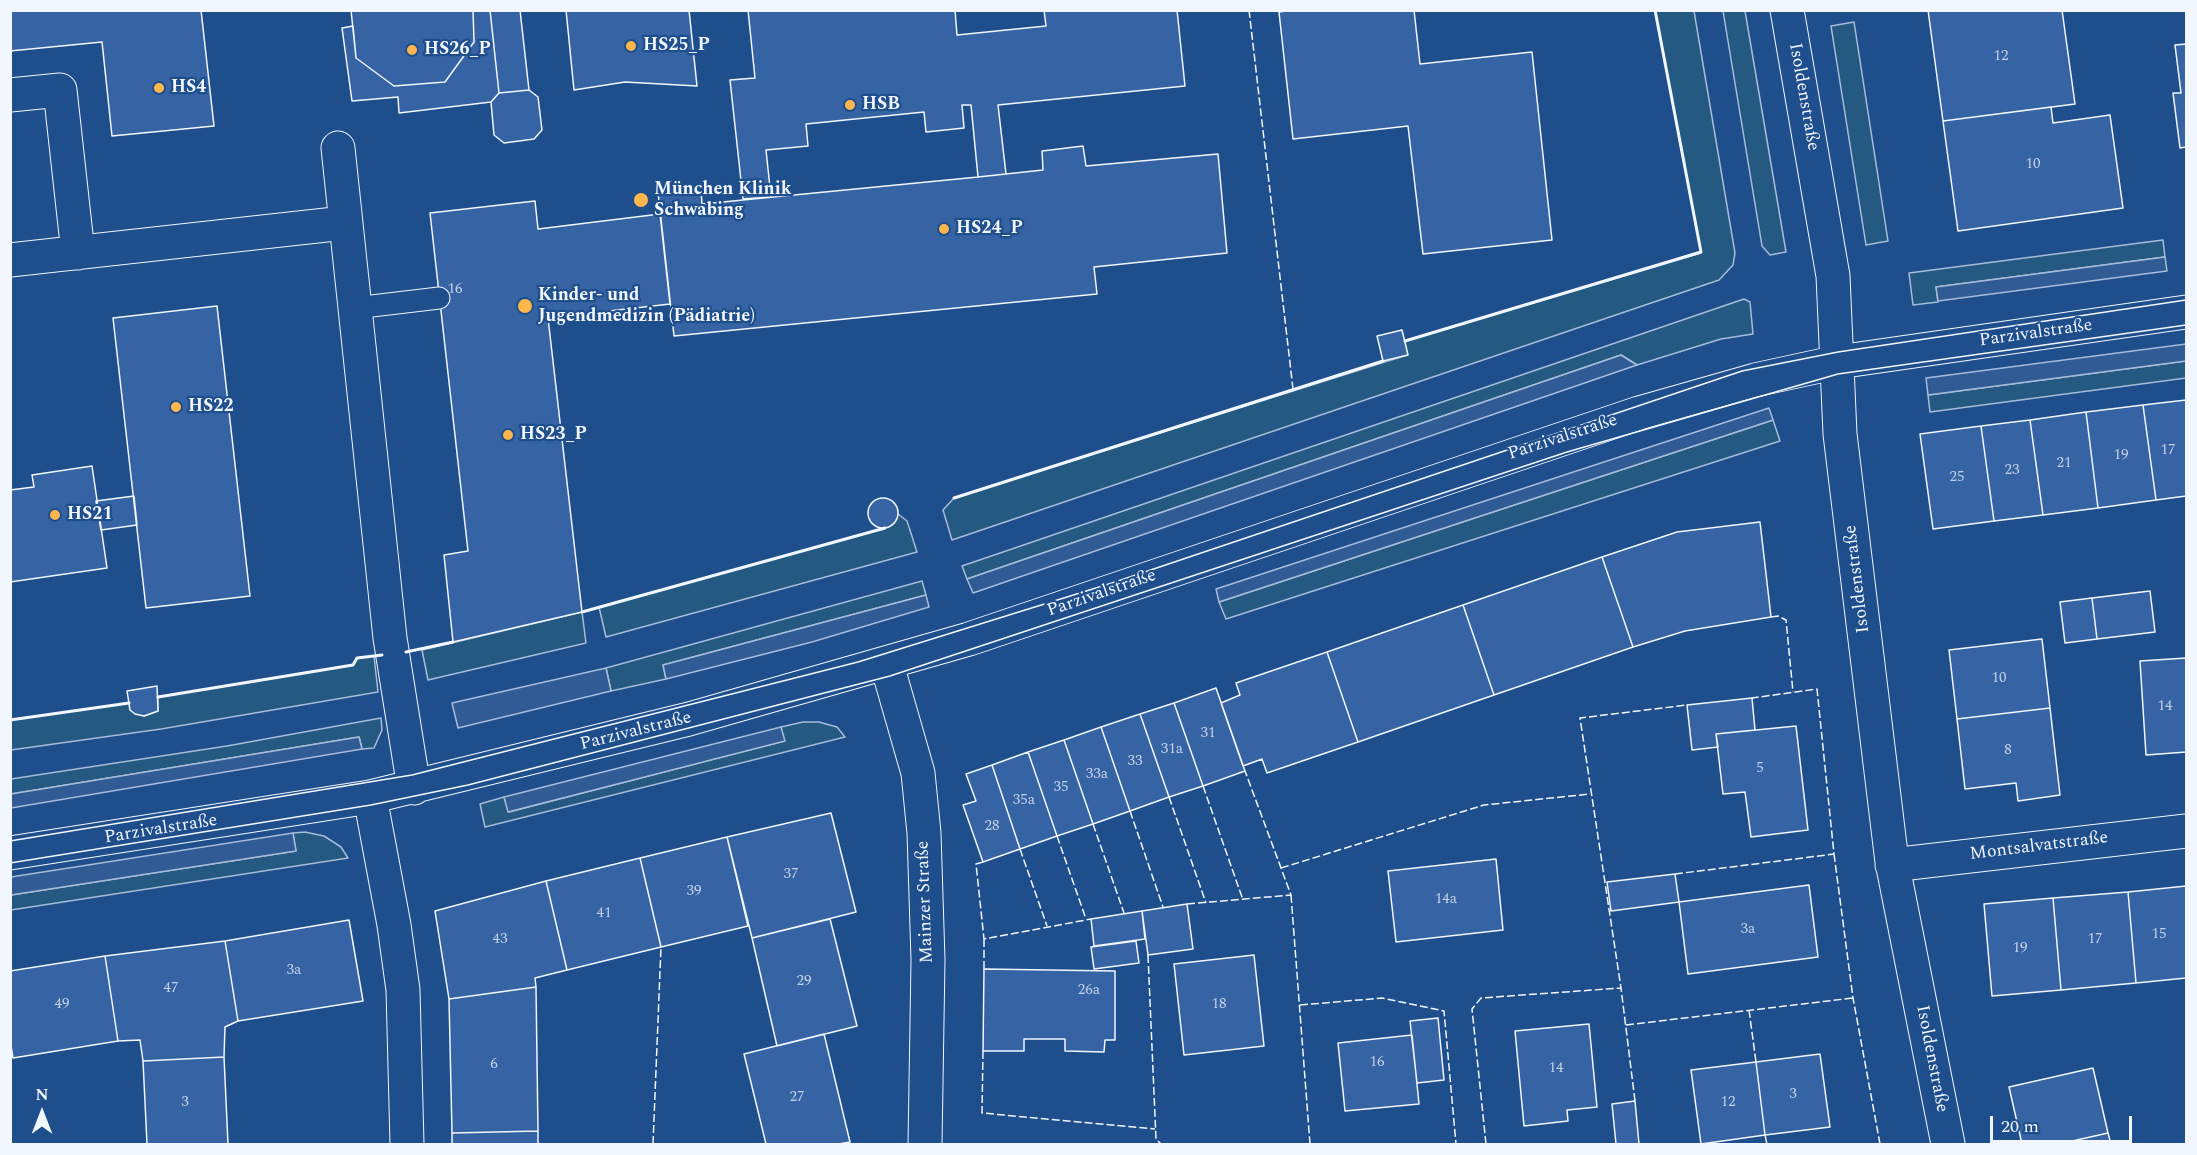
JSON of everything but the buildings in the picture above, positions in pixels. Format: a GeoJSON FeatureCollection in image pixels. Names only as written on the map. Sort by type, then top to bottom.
{"type":"FeatureCollection","features":[{"type":"Feature","properties":{"kind":"street","name":"Isoldenstraße"},"geometry":{"type":"LineString","coordinates":[[1787,10],[1828,240],[1838,362],[1840,434],[1892,865],[1948,1144]]}},
{"type":"Feature","properties":{"kind":"street"},"geometry":{"type":"LineString","coordinates":[[10,95],[60,90],[78,253]]}},
{"type":"Feature","properties":{"kind":"street"},"geometry":{"type":"LineString","coordinates":[[338,148],[344,223],[390,638],[414,788]]}},
{"type":"Feature","properties":{"kind":"street"},"geometry":{"type":"LineString","coordinates":[[10,260],[344,223]]}},
{"type":"Feature","properties":{"kind":"street","name":"Parzivalstraße"},"geometry":{"type":"LineString","coordinates":[[10,853],[369,798],[689,719],[887,665],[1639,413],[1755,380],[1838,362],[2187,312]]}},
{"type":"Feature","properties":{"kind":"street","name":"Mainzer Straße"},"geometry":{"type":"LineString","coordinates":[[887,665],[918,773],[924,833],[928,960],[926,1144]]}},
{"type":"Feature","properties":{"kind":"street"},"geometry":{"type":"LineString","coordinates":[[369,798],[394,925],[403,990],[407,1144]]}},
{"type":"Feature","properties":{"kind":"street","name":"Montsalvatstraße"},"geometry":{"type":"LineString","coordinates":[[1892,865],[2187,831]]}},
{"type":"Feature","properties":{"kind":"lane"},"geometry":{"type":"LineString","coordinates":[[355,308],[439,298]]}},
{"type":"Feature","properties":{"kind":"shaded area"},"geometry":{"type":"Polygon","coordinates":[[[1655,11],[1694,11],[1735,253],[1733,265],[1719,280],[952,540],[943,510],[954,498],[1407,355],[1405,341],[1701,253],[1655,11]]]}},
{"type":"Feature","properties":{"kind":"shaded area"},"geometry":{"type":"Polygon","coordinates":[[[1723,11],[1745,11],[1786,252],[1770,255],[1762,246],[1723,11]]]}},
{"type":"Feature","properties":{"kind":"shaded area"},"geometry":{"type":"Polygon","coordinates":[[[1854,22],[1888,241],[1866,245],[1831,26],[1854,22]]]}},
{"type":"Feature","properties":{"kind":"shaded area"},"geometry":{"type":"Polygon","coordinates":[[[2163,240],[2165,257],[1936,287],[1938,302],[1913,305],[1909,273],[2163,240]]]}},
{"type":"Feature","properties":{"kind":"shaded area"},"geometry":{"type":"Polygon","coordinates":[[[2165,257],[2167,271],[1938,301],[1936,287],[2165,257]]]}},
{"type":"Feature","properties":{"kind":"shaded area"},"geometry":{"type":"Polygon","coordinates":[[[1744,299],[1750,302],[1753,334],[1721,339],[1637,365],[1621,355],[967,579],[962,566],[1744,299]]]}},
{"type":"Feature","properties":{"kind":"shaded area"},"geometry":{"type":"Polygon","coordinates":[[[2186,344],[2186,361],[1928,395],[1926,378],[2186,344]]]}},
{"type":"Feature","properties":{"kind":"shaded area"},"geometry":{"type":"Polygon","coordinates":[[[1621,355],[1637,365],[973,593],[967,579],[1621,355]]]}},
{"type":"Feature","properties":{"kind":"shaded area"},"geometry":{"type":"Polygon","coordinates":[[[2186,361],[2186,378],[1930,412],[1928,395],[2186,361]]]}},
{"type":"Feature","properties":{"kind":"shaded area"},"geometry":{"type":"Polygon","coordinates":[[[1769,408],[1773,420],[1219,602],[1216,589],[1769,408]]]}},
{"type":"Feature","properties":{"kind":"shaded area"},"geometry":{"type":"Polygon","coordinates":[[[1773,420],[1780,441],[1226,619],[1219,602],[1773,420]]]}},
{"type":"Feature","properties":{"kind":"shaded area"},"geometry":{"type":"Polygon","coordinates":[[[898,514],[907,521],[917,552],[606,637],[599,607],[885,528],[893,523],[898,514]]]}},
{"type":"Feature","properties":{"kind":"shaded area"},"geometry":{"type":"Polygon","coordinates":[[[922,581],[926,595],[663,665],[666,679],[611,691],[606,668],[922,581]]]}},
{"type":"Feature","properties":{"kind":"shaded area"},"geometry":{"type":"Polygon","coordinates":[[[926,595],[929,607],[812,642],[666,679],[663,665],[926,595]]]}},
{"type":"Feature","properties":{"kind":"shaded area"},"geometry":{"type":"Polygon","coordinates":[[[582,612],[586,643],[428,680],[422,650],[582,612]]]}},
{"type":"Feature","properties":{"kind":"shaded area"},"geometry":{"type":"Polygon","coordinates":[[[374,656],[378,692],[161,729],[11,750],[10,720],[129,703],[130,710],[144,716],[158,711],[158,697],[353,665],[357,658],[374,656]]]}},
{"type":"Feature","properties":{"kind":"shaded area"},"geometry":{"type":"Polygon","coordinates":[[[606,668],[611,691],[458,728],[452,703],[606,668]]]}},
{"type":"Feature","properties":{"kind":"shaded area"},"geometry":{"type":"Polygon","coordinates":[[[381,718],[382,730],[374,748],[362,749],[359,737],[11,794],[11,779],[227,746],[381,718]]]}},
{"type":"Feature","properties":{"kind":"shaded area"},"geometry":{"type":"Polygon","coordinates":[[[803,722],[819,722],[837,727],[845,737],[485,827],[480,804],[504,797],[509,812],[784,741],[781,727],[803,722]]]}},
{"type":"Feature","properties":{"kind":"shaded area"},"geometry":{"type":"Polygon","coordinates":[[[781,727],[785,741],[508,812],[504,797],[781,727]]]}},
{"type":"Feature","properties":{"kind":"shaded area"},"geometry":{"type":"Polygon","coordinates":[[[359,737],[362,749],[11,808],[11,794],[359,737]]]}},
{"type":"Feature","properties":{"kind":"shaded area"},"geometry":{"type":"Polygon","coordinates":[[[305,832],[324,836],[341,847],[348,858],[11,910],[11,895],[296,851],[293,833],[305,832]]]}},
{"type":"Feature","properties":{"kind":"shaded area"},"geometry":{"type":"Polygon","coordinates":[[[293,833],[296,851],[11,895],[11,877],[293,833]]]}},
{"type":"Feature","properties":{"kind":"tram line"},"geometry":{"type":"LineString","coordinates":[[10,841],[412,775],[858,662],[1112,583],[1742,371],[1838,352],[2186,300]]}},
{"type":"Feature","properties":{"kind":"tram line"},"geometry":{"type":"LineString","coordinates":[[10,863],[371,805],[468,785],[890,676],[1567,452],[1838,374],[2186,325]]}},
{"type":"Feature","properties":{"kind":"fence"},"geometry":{"type":"LineString","coordinates":[[1249,10],[1293,389]]}},
{"type":"Feature","properties":{"kind":"fence"},"geometry":{"type":"LineString","coordinates":[[1771,617],[1778,616],[1786,620],[1793,692]]}},
{"type":"Feature","properties":{"kind":"fence"},"geometry":{"type":"LineString","coordinates":[[1675,874],[1834,854],[1817,689],[1752,698]]}},
{"type":"Feature","properties":{"kind":"fence"},"geometry":{"type":"LineString","coordinates":[[1635,1101],[1621,988],[1580,718],[1687,705]]}},
{"type":"Feature","properties":{"kind":"fence"},"geometry":{"type":"LineString","coordinates":[[1187,904],[1291,895],[1245,771]]}},
{"type":"Feature","properties":{"kind":"fence"},"geometry":{"type":"LineString","coordinates":[[1203,786],[1243,900]]}},
{"type":"Feature","properties":{"kind":"fence"},"geometry":{"type":"LineString","coordinates":[[1281,868],[1484,805],[1590,794]]}},
{"type":"Feature","properties":{"kind":"fence"},"geometry":{"type":"LineString","coordinates":[[1169,797],[1206,903]]}},
{"type":"Feature","properties":{"kind":"fence"},"geometry":{"type":"LineString","coordinates":[[1130,811],[1163,907]]}},
{"type":"Feature","properties":{"kind":"fence"},"geometry":{"type":"LineString","coordinates":[[1093,824],[1124,913]]}},
{"type":"Feature","properties":{"kind":"fence"},"geometry":{"type":"LineString","coordinates":[[1057,836],[1086,919]]}},
{"type":"Feature","properties":{"kind":"fence"},"geometry":{"type":"LineString","coordinates":[[1020,849],[1047,926]]}},
{"type":"Feature","properties":{"kind":"fence"},"geometry":{"type":"LineString","coordinates":[[1834,854],[1853,998],[1880,1144]]}},
{"type":"Feature","properties":{"kind":"fence"},"geometry":{"type":"LineString","coordinates":[[983,862],[976,864],[984,939],[1091,919]]}},
{"type":"Feature","properties":{"kind":"fence"},"geometry":{"type":"LineString","coordinates":[[1291,895],[1310,1144]]}},
{"type":"Feature","properties":{"kind":"fence"},"geometry":{"type":"LineString","coordinates":[[984,939],[984,969]]}},
{"type":"Feature","properties":{"kind":"fence"},"geometry":{"type":"LineString","coordinates":[[653,1144],[661,947]]}},
{"type":"Feature","properties":{"kind":"fence"},"geometry":{"type":"LineString","coordinates":[[1148,955],[1156,1139],[1161,1144]]}},
{"type":"Feature","properties":{"kind":"fence"},"geometry":{"type":"LineString","coordinates":[[1486,1144],[1472,1009],[1481,998],[1621,988]]}},
{"type":"Feature","properties":{"kind":"fence"},"geometry":{"type":"LineString","coordinates":[[1300,1005],[1382,998],[1444,1011],[1456,1144]]}},
{"type":"Feature","properties":{"kind":"fence"},"geometry":{"type":"LineString","coordinates":[[1626,1025],[1853,998]]}},
{"type":"Feature","properties":{"kind":"fence"},"geometry":{"type":"LineString","coordinates":[[1749,1010],[1756,1062]]}},
{"type":"Feature","properties":{"kind":"fence"},"geometry":{"type":"LineString","coordinates":[[983,1051],[982,1113],[1155,1129]]}},
{"type":"Feature","properties":{"kind":"fence"},"geometry":{"type":"LineString","coordinates":[[1765,1135],[1767,1144]]}},
{"type":"Feature","properties":{"kind":"wall"},"geometry":{"type":"LineString","coordinates":[[1405,341],[1701,252],[1655,10]]}},
{"type":"Feature","properties":{"kind":"wall"},"geometry":{"type":"LineString","coordinates":[[954,498],[1383,361]]}},
{"type":"Feature","properties":{"kind":"wall"},"geometry":{"type":"LineString","coordinates":[[582,612],[885,528]]}},
{"type":"Feature","properties":{"kind":"wall"},"geometry":{"type":"LineString","coordinates":[[406,652],[453,642]]}},
{"type":"Feature","properties":{"kind":"wall"},"geometry":{"type":"LineString","coordinates":[[158,697],[353,665],[357,658],[382,655]]}},
{"type":"Feature","properties":{"kind":"wall"},"geometry":{"type":"LineString","coordinates":[[10,720],[129,703]]}},
{"type":"Feature","properties":{"kind":"place","name":"HS25_P"},"geometry":{"type":"Point","coordinates":[631,46]}},
{"type":"Feature","properties":{"kind":"place","name":"HS26_P"},"geometry":{"type":"Point","coordinates":[412,50]}},
{"type":"Feature","properties":{"kind":"place","name":"HS4"},"geometry":{"type":"Point","coordinates":[159,88]}},
{"type":"Feature","properties":{"kind":"place","name":"HSB"},"geometry":{"type":"Point","coordinates":[850,105]}},
{"type":"Feature","properties":{"kind":"place","name":"München Klinik Schwabing"},"geometry":{"type":"Point","coordinates":[641,200]}},
{"type":"Feature","properties":{"kind":"place","name":"HS24_P"},"geometry":{"type":"Point","coordinates":[944,229]}},
{"type":"Feature","properties":{"kind":"place","name":"Kinder- und Jugendmedizin (Pädiatrie)"},"geometry":{"type":"Point","coordinates":[525,306]}},
{"type":"Feature","properties":{"kind":"place","name":"HS22"},"geometry":{"type":"Point","coordinates":[176,407]}},
{"type":"Feature","properties":{"kind":"place","name":"HS23_P"},"geometry":{"type":"Point","coordinates":[508,435]}},
{"type":"Feature","properties":{"kind":"place","name":"HS21"},"geometry":{"type":"Point","coordinates":[55,515]}}]}
